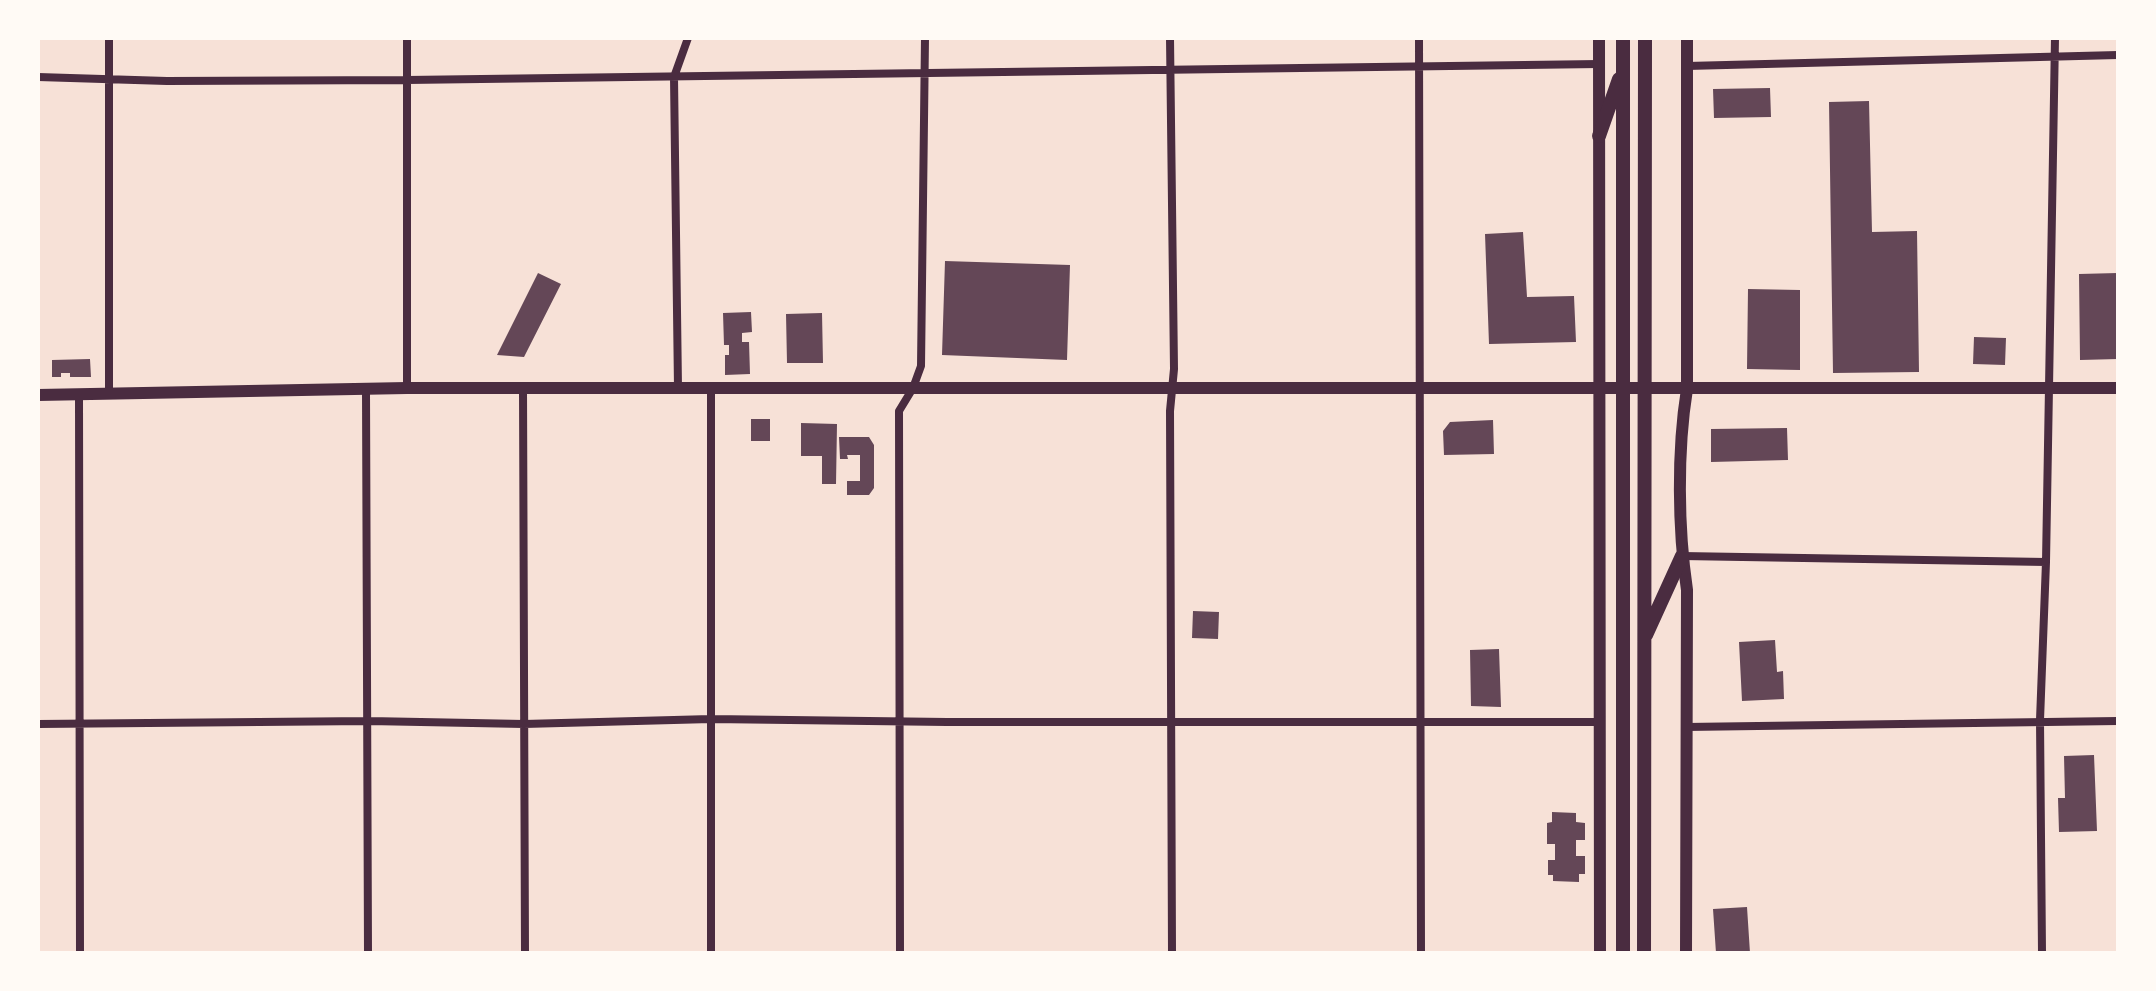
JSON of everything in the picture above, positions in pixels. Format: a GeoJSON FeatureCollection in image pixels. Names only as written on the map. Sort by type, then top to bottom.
{"type":"FeatureCollection","features":[{"type":"Feature","properties":{"kind":"main road"},"geometry":{"type":"LineString","coordinates":[[1599,38],[1600,953]]}},
{"type":"Feature","properties":{"kind":"main road"},"geometry":{"type":"LineString","coordinates":[[1623,38],[1623,953]]}},
{"type":"Feature","properties":{"kind":"main road"},"geometry":{"type":"LineString","coordinates":[[1644,953],[1645,38]]}},
{"type":"Feature","properties":{"kind":"main road"},"geometry":{"type":"LineString","coordinates":[[1686,953],[1687,590],[1682,556],[1682,420],[1687,389],[1687,38]]}},
{"type":"Feature","properties":{"kind":"main road"},"geometry":{"type":"LineString","coordinates":[[1599,136],[1623,67]]}},
{"type":"Feature","properties":{"kind":"main road"},"geometry":{"type":"LineString","coordinates":[[38,395],[407,388],[2118,388]]}},
{"type":"Feature","properties":{"kind":"main road"},"geometry":{"type":"LineString","coordinates":[[1644,639],[1682,556]]}},
{"type":"Feature","properties":{"kind":"street"},"geometry":{"type":"LineString","coordinates":[[109,38],[109,395]]}},
{"type":"Feature","properties":{"kind":"street"},"geometry":{"type":"LineString","coordinates":[[407,38],[407,388]]}},
{"type":"Feature","properties":{"kind":"street"},"geometry":{"type":"LineString","coordinates":[[678,388],[674,77],[688,38]]}},
{"type":"Feature","properties":{"kind":"street"},"geometry":{"type":"LineString","coordinates":[[900,953],[899,411],[913,388],[921,366],[925,38]]}},
{"type":"Feature","properties":{"kind":"street"},"geometry":{"type":"LineString","coordinates":[[1170,38],[1174,389],[1170,411],[1172,953]]}},
{"type":"Feature","properties":{"kind":"street"},"geometry":{"type":"LineString","coordinates":[[1419,38],[1421,953]]}},
{"type":"Feature","properties":{"kind":"street"},"geometry":{"type":"LineString","coordinates":[[2042,953],[2040,720],[2050,389],[2055,38]]}},
{"type":"Feature","properties":{"kind":"street"},"geometry":{"type":"LineString","coordinates":[[1687,66],[2118,55]]}},
{"type":"Feature","properties":{"kind":"street"},"geometry":{"type":"LineString","coordinates":[[38,77],[167,81],[407,80],[1599,64]]}},
{"type":"Feature","properties":{"kind":"street"},"geometry":{"type":"LineString","coordinates":[[523,388],[525,953]]}},
{"type":"Feature","properties":{"kind":"street"},"geometry":{"type":"LineString","coordinates":[[711,389],[711,953]]}},
{"type":"Feature","properties":{"kind":"street"},"geometry":{"type":"LineString","coordinates":[[366,390],[368,953]]}},
{"type":"Feature","properties":{"kind":"street"},"geometry":{"type":"LineString","coordinates":[[79,396],[80,953]]}},
{"type":"Feature","properties":{"kind":"street"},"geometry":{"type":"LineString","coordinates":[[1682,556],[2046,562]]}},
{"type":"Feature","properties":{"kind":"street"},"geometry":{"type":"LineString","coordinates":[[38,724],[369,721],[524,724],[711,719],[1600,722]]}},
{"type":"Feature","properties":{"kind":"street"},"geometry":{"type":"LineString","coordinates":[[1686,727],[2118,721]]}},
{"type":"Feature","properties":{"kind":"building"},"geometry":{"type":"Polygon","coordinates":[[[1770,88],[1771,117],[1714,118],[1713,89],[1770,88]]]}},
{"type":"Feature","properties":{"kind":"building"},"geometry":{"type":"Polygon","coordinates":[[[1869,101],[1872,232],[1917,231],[1919,372],[1833,373],[1829,102],[1869,101]]]}},
{"type":"Feature","properties":{"kind":"building"},"geometry":{"type":"Polygon","coordinates":[[[1523,232],[1527,297],[1574,296],[1576,342],[1489,344],[1485,234],[1523,232]]]}},
{"type":"Feature","properties":{"kind":"building"},"geometry":{"type":"Polygon","coordinates":[[[945,261],[1070,265],[1067,360],[942,355],[945,261]]]}},
{"type":"Feature","properties":{"kind":"building"},"geometry":{"type":"Polygon","coordinates":[[[538,273],[561,284],[524,357],[497,355],[538,273]]]}},
{"type":"Feature","properties":{"kind":"building"},"geometry":{"type":"Polygon","coordinates":[[[2118,273],[2118,359],[2080,360],[2079,274],[2118,273]]]}},
{"type":"Feature","properties":{"kind":"building"},"geometry":{"type":"Polygon","coordinates":[[[1748,289],[1800,290],[1800,370],[1747,369],[1748,289]]]}},
{"type":"Feature","properties":{"kind":"building"},"geometry":{"type":"Polygon","coordinates":[[[751,312],[752,332],[742,333],[742,342],[749,342],[750,374],[725,375],[725,355],[729,355],[729,345],[724,345],[723,313],[751,312]]]}},
{"type":"Feature","properties":{"kind":"building"},"geometry":{"type":"Polygon","coordinates":[[[822,313],[823,363],[787,363],[786,314],[822,313]]]}},
{"type":"Feature","properties":{"kind":"building"},"geometry":{"type":"Polygon","coordinates":[[[1974,337],[2006,338],[2005,365],[1973,364],[1974,337]]]}},
{"type":"Feature","properties":{"kind":"building"},"geometry":{"type":"Polygon","coordinates":[[[90,359],[91,377],[70,377],[70,373],[61,373],[61,377],[52,377],[52,360],[90,359]]]}},
{"type":"Feature","properties":{"kind":"building"},"geometry":{"type":"Polygon","coordinates":[[[751,419],[770,419],[770,441],[751,441],[751,419]]]}},
{"type":"Feature","properties":{"kind":"building"},"geometry":{"type":"Polygon","coordinates":[[[1493,420],[1494,454],[1444,455],[1443,431],[1450,422],[1493,420]]]}},
{"type":"Feature","properties":{"kind":"building"},"geometry":{"type":"Polygon","coordinates":[[[801,423],[837,424],[836,484],[822,484],[822,456],[801,456],[801,423]]]}},
{"type":"Feature","properties":{"kind":"building"},"geometry":{"type":"Polygon","coordinates":[[[1787,428],[1788,460],[1711,462],[1711,429],[1787,428]]]}},
{"type":"Feature","properties":{"kind":"building"},"geometry":{"type":"Polygon","coordinates":[[[839,437],[869,437],[874,445],[874,488],[869,495],[847,495],[847,481],[860,481],[860,455],[847,455],[848,459],[840,459],[839,437]]]}},
{"type":"Feature","properties":{"kind":"building"},"geometry":{"type":"Polygon","coordinates":[[[1193,611],[1219,612],[1218,639],[1192,638],[1193,611]]]}},
{"type":"Feature","properties":{"kind":"building"},"geometry":{"type":"Polygon","coordinates":[[[1775,640],[1777,672],[1783,671],[1784,699],[1742,701],[1739,642],[1775,640]]]}},
{"type":"Feature","properties":{"kind":"building"},"geometry":{"type":"Polygon","coordinates":[[[1499,649],[1501,707],[1471,706],[1470,650],[1499,649]]]}},
{"type":"Feature","properties":{"kind":"building"},"geometry":{"type":"Polygon","coordinates":[[[2094,755],[2097,831],[2059,832],[2058,798],[2065,798],[2064,756],[2094,755]]]}},
{"type":"Feature","properties":{"kind":"building"},"geometry":{"type":"Polygon","coordinates":[[[1552,812],[1576,813],[1576,822],[1585,823],[1585,840],[1576,840],[1576,856],[1585,856],[1585,874],[1579,874],[1579,882],[1553,881],[1553,875],[1548,875],[1548,860],[1555,860],[1555,844],[1547,844],[1547,823],[1552,822],[1552,812]]]}},
{"type":"Feature","properties":{"kind":"building"},"geometry":{"type":"Polygon","coordinates":[[[1747,907],[1750,953],[1716,953],[1713,909],[1747,907]]]}}]}
